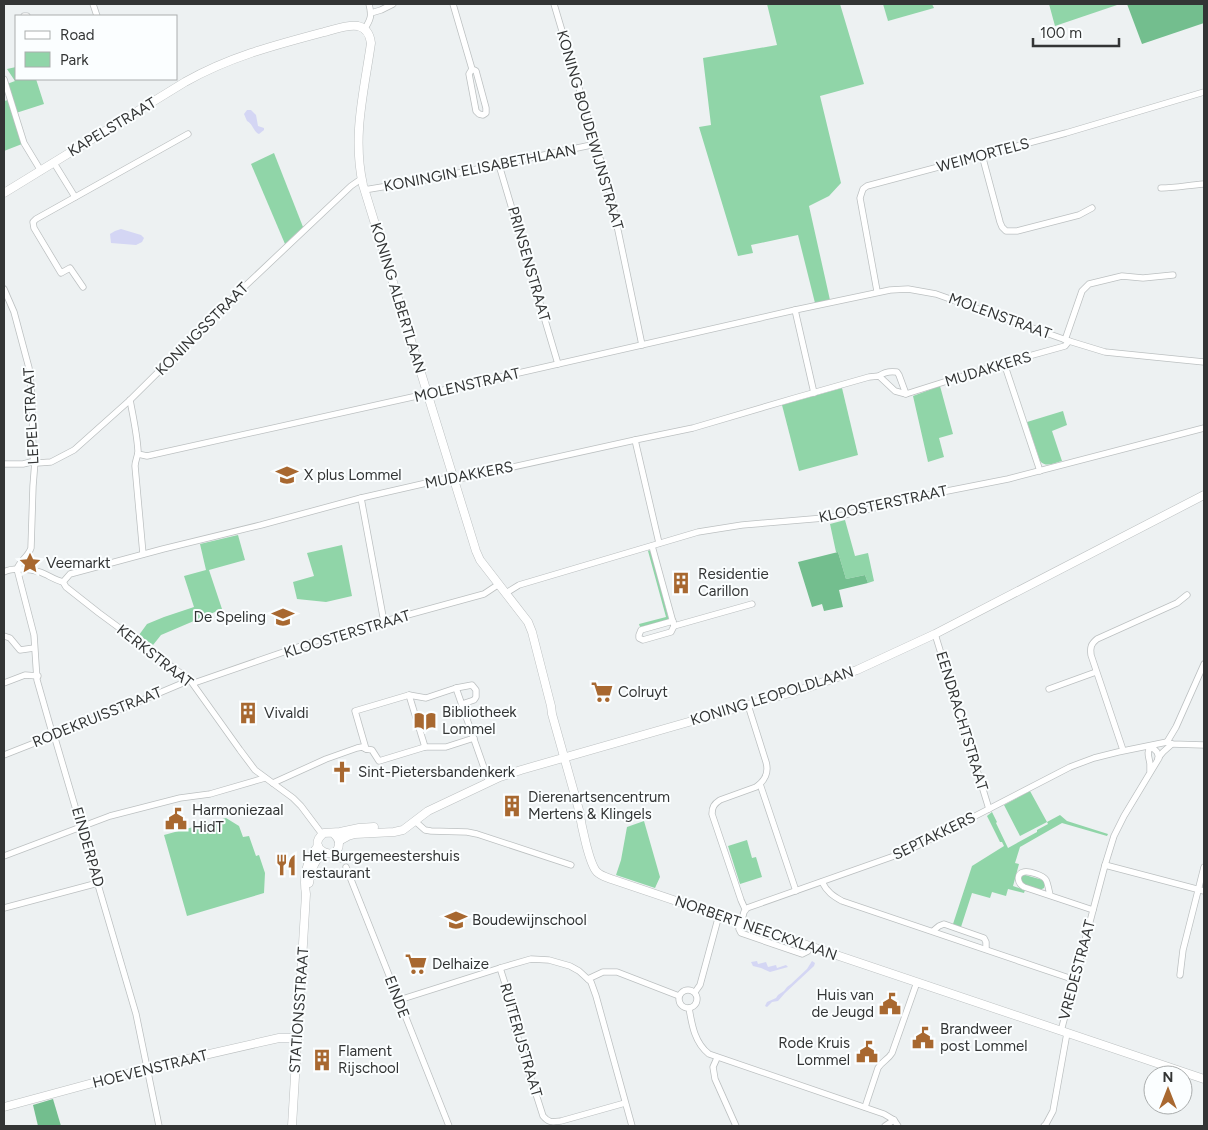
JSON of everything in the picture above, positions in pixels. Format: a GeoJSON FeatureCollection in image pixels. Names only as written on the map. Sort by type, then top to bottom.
{"type":"FeatureCollection","features":[{"type":"Feature","properties":{"kind":"main road","name":"KAPELSTRAAT"},"geometry":{"type":"LineString","coordinates":[[4,193],[186,82],[220,64],[259,50],[338,29],[356,26],[364,30]]}},
{"type":"Feature","properties":{"kind":"main road","name":"KONING ALBERTLAAN"},"geometry":{"type":"LineString","coordinates":[[364,30],[369,34],[371,45],[358,128],[358,154],[364,190],[478,556],[525,618],[532,632],[591,860],[596,871]]}},
{"type":"Feature","properties":{"kind":"main road","name":"KONING LEOPOLDLAAN"},"geometry":{"type":"LineString","coordinates":[[412,824],[428,811],[489,782],[521,770],[807,688],[857,670],[935,634],[1204,495]]}},
{"type":"Feature","properties":{"kind":"main road"},"geometry":{"type":"LineString","coordinates":[[339,841],[368,830],[412,824]]}},
{"type":"Feature","properties":{"kind":"main road"},"geometry":{"type":"LineString","coordinates":[[333,833],[338,838],[339,845],[336,851],[328,854],[324,853],[318,846],[318,838],[322,834],[351,829],[368,830]]}},
{"type":"Feature","properties":{"kind":"main road","name":"STATIONSSTRAAT"},"geometry":{"type":"LineString","coordinates":[[292,1126],[306,894],[305,878],[308,862],[318,846]]}},
{"type":"Feature","properties":{"kind":"main road","name":"STATIONSSTRAAT"},"geometry":{"type":"LineString","coordinates":[[306,894],[316,859],[324,853]]}},
{"type":"Feature","properties":{"kind":"main road","name":"NORBERT NEECKXLAAN"},"geometry":{"type":"LineString","coordinates":[[596,871],[603,876],[1204,1079]]}},
{"type":"Feature","properties":{"kind":"main road","name":"HOEVENSTRAAT"},"geometry":{"type":"LineString","coordinates":[[4,1107],[148,1068],[279,1038],[297,1038]]}},
{"type":"Feature","properties":{"kind":"street"},"geometry":{"type":"LineString","coordinates":[[364,30],[371,19],[369,4]]}},
{"type":"Feature","properties":{"kind":"street"},"geometry":{"type":"LineString","coordinates":[[371,12],[381,10],[393,4]]}},
{"type":"Feature","properties":{"kind":"street"},"geometry":{"type":"LineString","coordinates":[[453,4],[472,69],[476,71],[486,108],[486,113],[483,115],[476,111],[469,74],[472,69]]}},
{"type":"Feature","properties":{"kind":"street","name":"KONING BOUDEWIJNSTRAAT"},"geometry":{"type":"LineString","coordinates":[[554,4],[610,192],[642,345]]}},
{"type":"Feature","properties":{"kind":"street"},"geometry":{"type":"LineString","coordinates":[[4,79],[24,143],[41,171]]}},
{"type":"Feature","properties":{"kind":"street","name":"WEIMORTELS"},"geometry":{"type":"LineString","coordinates":[[877,291],[860,203],[861,192],[867,186],[1066,133],[1204,92]]}},
{"type":"Feature","properties":{"kind":"street"},"geometry":{"type":"LineString","coordinates":[[83,287],[70,268],[60,273],[32,225],[33,222],[188,134]]}},
{"type":"Feature","properties":{"kind":"street","name":"KONINGIN ELISABETHLAAN"},"geometry":{"type":"LineString","coordinates":[[364,190],[500,165],[596,144]]}},
{"type":"Feature","properties":{"kind":"street"},"geometry":{"type":"LineString","coordinates":[[982,155],[1000,222],[1002,227],[1008,232],[1080,216],[1092,208]]}},
{"type":"Feature","properties":{"kind":"street"},"geometry":{"type":"LineString","coordinates":[[54,163],[75,198]]}},
{"type":"Feature","properties":{"kind":"street","name":"PRINSENSTRAAT"},"geometry":{"type":"LineString","coordinates":[[500,165],[558,364]]}},
{"type":"Feature","properties":{"kind":"street","name":"KONINGSSTRAAT"},"geometry":{"type":"LineString","coordinates":[[4,464],[23,464],[35,461],[37,463],[51,462],[74,450],[130,400],[242,289],[351,186],[361,179]]}},
{"type":"Feature","properties":{"kind":"street"},"geometry":{"type":"LineString","coordinates":[[1161,188],[1204,184]]}},
{"type":"Feature","properties":{"kind":"street"},"geometry":{"type":"LineString","coordinates":[[1067,341],[1082,291],[1086,286],[1122,276],[1143,278],[1174,276]]}},
{"type":"Feature","properties":{"kind":"street","name":"LEPELSTRAAT"},"geometry":{"type":"LineString","coordinates":[[4,289],[14,312],[30,368],[33,457],[35,461],[31,548],[29,554],[20,562],[17,569]]}},
{"type":"Feature","properties":{"kind":"street","name":"MOLENSTRAAT"},"geometry":{"type":"LineString","coordinates":[[138,454],[147,456],[877,291],[908,289],[936,294],[1067,341],[1112,353],[1204,362]]}},
{"type":"Feature","properties":{"kind":"street"},"geometry":{"type":"LineString","coordinates":[[795,310],[814,393]]}},
{"type":"Feature","properties":{"kind":"street","name":"MUDAKKERS"},"geometry":{"type":"LineString","coordinates":[[63,582],[70,574],[109,563],[361,498],[444,478],[463,478],[706,425],[869,377],[879,376],[882,373],[897,372],[906,394],[1065,346],[1067,341]]}},
{"type":"Feature","properties":{"kind":"street"},"geometry":{"type":"LineString","coordinates":[[1004,363],[1040,471]]}},
{"type":"Feature","properties":{"kind":"street"},"geometry":{"type":"LineString","coordinates":[[879,376],[895,391],[906,394]]}},
{"type":"Feature","properties":{"kind":"street"},"geometry":{"type":"LineString","coordinates":[[130,400],[138,454],[135,462],[143,554]]}},
{"type":"Feature","properties":{"kind":"street","name":"KLOOSTERSTRAAT"},"geometry":{"type":"LineString","coordinates":[[506,593],[523,583],[698,532],[727,526],[824,518],[844,514],[937,492],[1008,479],[1204,428]]}},
{"type":"Feature","properties":{"kind":"street"},"geometry":{"type":"LineString","coordinates":[[635,440],[659,543]]}},
{"type":"Feature","properties":{"kind":"street"},"geometry":{"type":"LineString","coordinates":[[361,498],[384,622]]}},
{"type":"Feature","properties":{"kind":"street"},"geometry":{"type":"LineString","coordinates":[[652,546],[673,624],[671,632],[643,640],[639,638],[638,634],[641,630],[673,624],[752,604]]}},
{"type":"Feature","properties":{"kind":"street"},"geometry":{"type":"LineString","coordinates":[[4,572],[9,569],[17,569]]}},
{"type":"Feature","properties":{"kind":"street","name":"KERKSTRAAT"},"geometry":{"type":"LineString","coordinates":[[17,569],[37,571],[63,582],[66,587],[99,613],[192,681],[255,770],[293,798],[322,834]]}},
{"type":"Feature","properties":{"kind":"street","name":"EINDERPAD"},"geometry":{"type":"LineString","coordinates":[[17,569],[34,635],[37,680],[136,1014],[159,1126]]}},
{"type":"Feature","properties":{"kind":"street","name":"KLOOSTERSTRAAT"},"geometry":{"type":"LineString","coordinates":[[192,681],[328,637],[484,594],[499,584]]}},
{"type":"Feature","properties":{"kind":"street"},"geometry":{"type":"LineString","coordinates":[[1123,750],[1096,672],[1090,649],[1091,645],[1097,639],[1177,603],[1187,595]]}},
{"type":"Feature","properties":{"kind":"street","name":"EENDRACHTSTRAAT"},"geometry":{"type":"LineString","coordinates":[[935,634],[989,809]]}},
{"type":"Feature","properties":{"kind":"street"},"geometry":{"type":"LineString","coordinates":[[4,636],[10,638],[20,650],[34,648]]}},
{"type":"Feature","properties":{"kind":"street"},"geometry":{"type":"LineString","coordinates":[[1159,758],[1170,743],[1204,664]]}},
{"type":"Feature","properties":{"kind":"street"},"geometry":{"type":"LineString","coordinates":[[1049,688],[1096,672]]}},
{"type":"Feature","properties":{"kind":"street"},"geometry":{"type":"LineString","coordinates":[[4,683],[26,675],[38,676]]}},
{"type":"Feature","properties":{"kind":"street","name":"RODEKRUISSTRAAT"},"geometry":{"type":"LineString","coordinates":[[4,755],[192,681]]}},
{"type":"Feature","properties":{"kind":"street"},"geometry":{"type":"LineString","coordinates":[[366,749],[355,711],[409,695],[426,698],[456,688],[473,686],[476,690],[476,697],[474,700],[462,704]]}},
{"type":"Feature","properties":{"kind":"street"},"geometry":{"type":"LineString","coordinates":[[456,688],[489,782]]}},
{"type":"Feature","properties":{"kind":"street"},"geometry":{"type":"LineString","coordinates":[[409,695],[425,747]]}},
{"type":"Feature","properties":{"kind":"street"},"geometry":{"type":"LineString","coordinates":[[740,922],[745,909],[712,810],[714,804],[720,800],[756,787],[766,774],[767,766],[748,705]]}},
{"type":"Feature","properties":{"kind":"street"},"geometry":{"type":"LineString","coordinates":[[273,784],[326,759],[357,748],[362,747],[372,750],[379,761],[425,747],[446,747],[474,738]]}},
{"type":"Feature","properties":{"kind":"street","name":"SEPTAKKERS"},"geometry":{"type":"LineString","coordinates":[[745,909],[913,848],[1070,767],[1094,758],[1123,750],[1170,743],[1204,745]]}},
{"type":"Feature","properties":{"kind":"street"},"geometry":{"type":"LineString","coordinates":[[1150,772],[1150,763],[1147,755],[1151,746],[1157,752],[1159,758]]}},
{"type":"Feature","properties":{"kind":"street","name":"SEPTAKKERS"},"geometry":{"type":"LineString","coordinates":[[1132,749],[1140,750],[1150,759],[1159,758]]}},
{"type":"Feature","properties":{"kind":"street","name":"VREDESTRAAT"},"geometry":{"type":"LineString","coordinates":[[1044,1126],[1053,1111],[1064,1032],[1075,980],[1112,842],[1119,826],[1159,758]]}},
{"type":"Feature","properties":{"kind":"street"},"geometry":{"type":"LineString","coordinates":[[4,856],[110,816],[180,798],[210,794],[265,778]]}},
{"type":"Feature","properties":{"kind":"street"},"geometry":{"type":"LineString","coordinates":[[760,784],[796,891]]}},
{"type":"Feature","properties":{"kind":"street"},"geometry":{"type":"LineString","coordinates":[[412,824],[431,831],[477,834],[571,866]]}},
{"type":"Feature","properties":{"kind":"street"},"geometry":{"type":"LineString","coordinates":[[336,851],[340,859]]}},
{"type":"Feature","properties":{"kind":"street"},"geometry":{"type":"LineString","coordinates":[[1105,865],[1201,890]]}},
{"type":"Feature","properties":{"kind":"street","name":"EINDE"},"geometry":{"type":"LineString","coordinates":[[346,867],[450,1126]]}},
{"type":"Feature","properties":{"kind":"street"},"geometry":{"type":"LineString","coordinates":[[1180,975],[1183,950],[1201,890],[1204,867]]}},
{"type":"Feature","properties":{"kind":"street","name":"VREDESTRAAT"},"geometry":{"type":"LineString","coordinates":[[1050,896],[1045,878],[1026,872],[1019,875],[1020,885],[1050,896],[1093,910]]}},
{"type":"Feature","properties":{"kind":"street"},"geometry":{"type":"LineString","coordinates":[[822,882],[827,891],[834,897],[1075,980]]}},
{"type":"Feature","properties":{"kind":"street"},"geometry":{"type":"LineString","coordinates":[[4,908],[98,883]]}},
{"type":"Feature","properties":{"kind":"street"},"geometry":{"type":"LineString","coordinates":[[695,992],[700,985],[719,915]]}},
{"type":"Feature","properties":{"kind":"street"},"geometry":{"type":"LineString","coordinates":[[933,931],[944,924],[984,938],[986,949]]}},
{"type":"Feature","properties":{"kind":"street"},"geometry":{"type":"LineString","coordinates":[[399,1000],[531,959],[549,960],[570,966],[591,982],[632,1126]]}},
{"type":"Feature","properties":{"kind":"street","name":"RUITERIJSTRAAT"},"geometry":{"type":"LineString","coordinates":[[500,968],[508,993],[516,1032],[543,1116],[547,1121],[561,1121],[625,1103]]}},
{"type":"Feature","properties":{"kind":"street"},"geometry":{"type":"LineString","coordinates":[[588,978],[603,972],[617,972],[679,996]]}},
{"type":"Feature","properties":{"kind":"street"},"geometry":{"type":"LineString","coordinates":[[864,1107],[878,1068],[892,1053],[917,982]]}},
{"type":"Feature","properties":{"kind":"street"},"geometry":{"type":"LineString","coordinates":[[686,989],[695,992],[698,998],[697,1003],[690,1008],[681,1005],[679,996],[681,993],[686,989]]}},
{"type":"Feature","properties":{"kind":"street"},"geometry":{"type":"LineString","coordinates":[[690,1008],[691,1022],[699,1043],[709,1054],[884,1114],[894,1120],[898,1126]]}},
{"type":"Feature","properties":{"kind":"street"},"geometry":{"type":"LineString","coordinates":[[717,1058],[713,1068],[715,1079],[736,1126]]}},
{"type":"Feature","properties":{"kind":"street"},"geometry":{"type":"LineString","coordinates":[[885,1126],[894,1120]]}},
{"type":"Feature","properties":{"kind":"green space"},"geometry":{"type":"Polygon","coordinates":[[[767,4],[840,4],[864,84],[820,96],[841,183],[829,196],[809,206],[830,300],[815,303],[798,235],[751,245],[753,253],[738,256],[699,127],[711,125],[703,58],[777,45],[767,4]]]}},
{"type":"Feature","properties":{"kind":"green space"},"geometry":{"type":"Polygon","coordinates":[[[883,4],[932,4],[934,8],[888,21],[883,4]]]}},
{"type":"Feature","properties":{"kind":"green space"},"geometry":{"type":"Polygon","coordinates":[[[1049,4],[1120,4],[1055,26],[1049,4]]]}},
{"type":"Feature","properties":{"kind":"green space"},"geometry":{"type":"Polygon","coordinates":[[[1127,4],[1204,4],[1204,23],[1142,44],[1127,4]]]}},
{"type":"Feature","properties":{"kind":"green space"},"geometry":{"type":"Polygon","coordinates":[[[15,67],[15,80],[36,80],[44,104],[16,113],[7,84],[15,81],[7,69],[15,67]]]}},
{"type":"Feature","properties":{"kind":"green space"},"geometry":{"type":"Polygon","coordinates":[[[8,100],[22,144],[4,151],[4,101],[8,100]]]}},
{"type":"Feature","properties":{"kind":"green space"},"geometry":{"type":"Polygon","coordinates":[[[274,153],[303,227],[285,244],[251,164],[274,153]]]}},
{"type":"Feature","properties":{"kind":"green space"},"geometry":{"type":"Polygon","coordinates":[[[940,386],[953,434],[939,438],[944,457],[928,462],[913,396],[940,386]]]}},
{"type":"Feature","properties":{"kind":"green space"},"geometry":{"type":"Polygon","coordinates":[[[842,388],[858,455],[799,471],[782,405],[842,388]]]}},
{"type":"Feature","properties":{"kind":"green space"},"geometry":{"type":"Polygon","coordinates":[[[1063,411],[1067,425],[1052,431],[1062,461],[1050,464],[1042,463],[1027,422],[1063,411]]]}},
{"type":"Feature","properties":{"kind":"green space"},"geometry":{"type":"Polygon","coordinates":[[[845,520],[855,556],[868,553],[874,581],[868,583],[865,575],[846,579],[838,552],[836,552],[830,524],[845,520]]]}},
{"type":"Feature","properties":{"kind":"green space"},"geometry":{"type":"Polygon","coordinates":[[[238,535],[245,560],[209,570],[222,609],[161,635],[153,645],[139,635],[147,624],[194,607],[184,576],[206,570],[200,544],[238,535]]]}},
{"type":"Feature","properties":{"kind":"green space"},"geometry":{"type":"Polygon","coordinates":[[[342,545],[352,596],[326,602],[297,599],[293,582],[314,576],[307,553],[342,545]]]}},
{"type":"Feature","properties":{"kind":"green space"},"geometry":{"type":"Polygon","coordinates":[[[649,550],[652,555],[669,620],[640,627],[639,624],[666,617],[649,550]]]}},
{"type":"Feature","properties":{"kind":"green space"},"geometry":{"type":"Polygon","coordinates":[[[838,552],[846,579],[865,575],[868,583],[839,590],[843,607],[824,611],[822,604],[812,607],[798,562],[838,552]]]}},
{"type":"Feature","properties":{"kind":"green space"},"geometry":{"type":"Polygon","coordinates":[[[1030,791],[1047,822],[1020,836],[1004,805],[1030,791]]]}},
{"type":"Feature","properties":{"kind":"green space"},"geometry":{"type":"Polygon","coordinates":[[[992,812],[1008,848],[1037,832],[1037,830],[1048,824],[1047,822],[1060,815],[1067,821],[1108,834],[1107,836],[1062,823],[1020,847],[1015,863],[1019,864],[1013,886],[1025,890],[1024,893],[1008,889],[1006,896],[992,892],[990,898],[972,893],[961,927],[953,924],[972,866],[1004,846],[1000,842],[987,816],[992,812]]]}},
{"type":"Feature","properties":{"kind":"green space"},"geometry":{"type":"Polygon","coordinates":[[[226,818],[239,826],[243,837],[249,836],[256,856],[259,855],[265,873],[264,893],[187,916],[164,835],[226,818]]]}},
{"type":"Feature","properties":{"kind":"green space"},"geometry":{"type":"Polygon","coordinates":[[[644,821],[660,877],[655,888],[616,875],[621,860],[627,827],[644,821]]]}},
{"type":"Feature","properties":{"kind":"green space"},"geometry":{"type":"Polygon","coordinates":[[[747,840],[752,858],[756,857],[762,877],[740,884],[728,846],[747,840]]]}},
{"type":"Feature","properties":{"kind":"green space"},"geometry":{"type":"Polygon","coordinates":[[[1025,875],[1043,880],[1044,888],[1040,890],[1023,884],[1020,879],[1025,875]]]}},
{"type":"Feature","properties":{"kind":"green space"},"geometry":{"type":"Polygon","coordinates":[[[53,1099],[61,1126],[38,1126],[33,1105],[53,1099]]]}},
{"type":"Feature","properties":{"kind":"water"},"geometry":{"type":"Polygon","coordinates":[[[247,110],[251,110],[256,115],[258,126],[264,128],[259,134],[247,121],[244,114],[247,110]]]}},
{"type":"Feature","properties":{"kind":"water"},"geometry":{"type":"Polygon","coordinates":[[[121,229],[141,235],[144,238],[142,242],[136,245],[111,243],[110,234],[121,229]]]}},
{"type":"Feature","properties":{"kind":"water"},"geometry":{"type":"Polygon","coordinates":[[[757,961],[758,964],[766,962],[768,967],[776,965],[777,968],[786,965],[788,967],[770,972],[753,966],[751,962],[757,961]]]}},
{"type":"Feature","properties":{"kind":"water"},"geometry":{"type":"Polygon","coordinates":[[[812,961],[815,963],[814,966],[778,1001],[772,1002],[767,1007],[765,1006],[767,1002],[776,998],[807,969],[812,961]]]}},
{"type":"Feature","properties":{"kind":"place","name":"X plus Lommel"},"geometry":{"type":"Point","coordinates":[287,475]}},
{"type":"Feature","properties":{"kind":"place","name":"Veemarkt"},"geometry":{"type":"Point","coordinates":[30,563]}},
{"type":"Feature","properties":{"kind":"place","name":"Residentie Carillon"},"geometry":{"type":"Point","coordinates":[681,583]}},
{"type":"Feature","properties":{"kind":"place","name":"De Speling"},"geometry":{"type":"Point","coordinates":[283,617]}},
{"type":"Feature","properties":{"kind":"place","name":"Colruyt"},"geometry":{"type":"Point","coordinates":[602,692]}},
{"type":"Feature","properties":{"kind":"place","name":"Vivaldi"},"geometry":{"type":"Point","coordinates":[248,713]}},
{"type":"Feature","properties":{"kind":"place","name":"Bibliotheek Lommel"},"geometry":{"type":"Point","coordinates":[425,721]}},
{"type":"Feature","properties":{"kind":"place","name":"Sint-Pietersbandenkerk"},"geometry":{"type":"Point","coordinates":[342,772]}},
{"type":"Feature","properties":{"kind":"place","name":"Dierenartsencentrum Mertens & Klingels"},"geometry":{"type":"Point","coordinates":[512,806]}},
{"type":"Feature","properties":{"kind":"place","name":"Harmoniezaal HidT"},"geometry":{"type":"Point","coordinates":[176,819]}},
{"type":"Feature","properties":{"kind":"place","name":"Het Burgemeestershuis restaurant"},"geometry":{"type":"Point","coordinates":[286,865]}},
{"type":"Feature","properties":{"kind":"place","name":"Boudewijnschool"},"geometry":{"type":"Point","coordinates":[456,920]}},
{"type":"Feature","properties":{"kind":"place","name":"Delhaize"},"geometry":{"type":"Point","coordinates":[416,964]}},
{"type":"Feature","properties":{"kind":"place","name":"Huis van de Jeugd"},"geometry":{"type":"Point","coordinates":[890,1004]}},
{"type":"Feature","properties":{"kind":"place","name":"Brandweer post Lommel"},"geometry":{"type":"Point","coordinates":[923,1038]}},
{"type":"Feature","properties":{"kind":"place","name":"Rode Kruis Lommel"},"geometry":{"type":"Point","coordinates":[867,1052]}},
{"type":"Feature","properties":{"kind":"place","name":"Flament Rijschool"},"geometry":{"type":"Point","coordinates":[322,1060]}}]}
